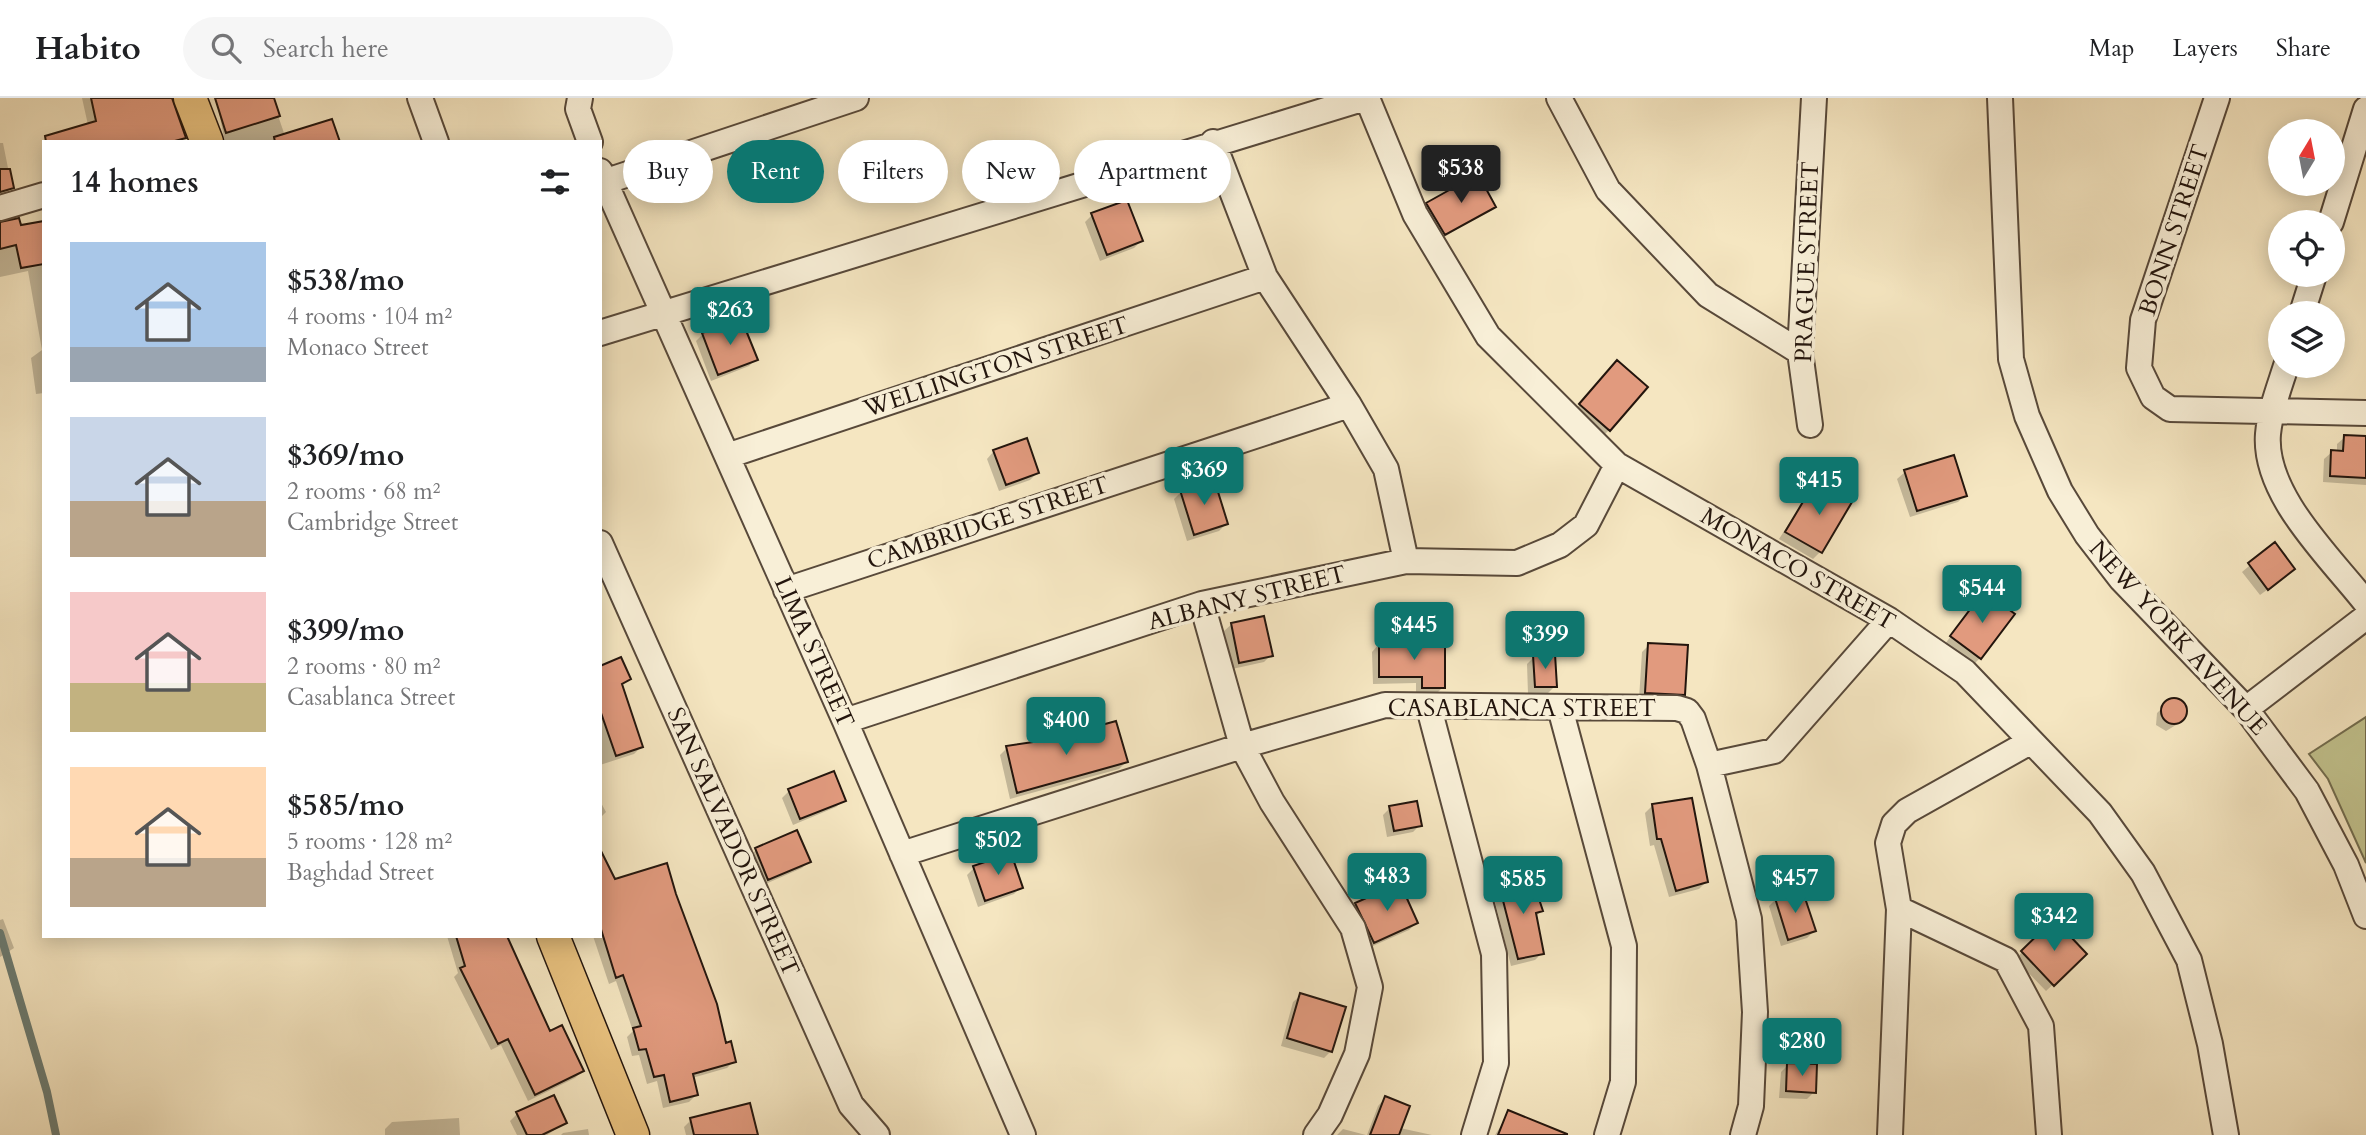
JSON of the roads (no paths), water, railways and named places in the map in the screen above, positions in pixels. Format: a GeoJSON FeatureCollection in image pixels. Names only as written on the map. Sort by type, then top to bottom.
{"type":"FeatureCollection","features":[{"type":"Feature","properties":{"kind":"main road"},"geometry":{"type":"LineString","coordinates":[[190,98],[206,140]]}},
{"type":"Feature","properties":{"kind":"main road"},"geometry":{"type":"LineString","coordinates":[[554,938],[633,1135]]}},
{"type":"Feature","properties":{"kind":"street"},"geometry":{"type":"LineString","coordinates":[[419,98],[435,140]]}},
{"type":"Feature","properties":{"kind":"street"},"geometry":{"type":"LineString","coordinates":[[580,98],[578,109],[589,140]]}},
{"type":"Feature","properties":{"kind":"street"},"geometry":{"type":"LineString","coordinates":[[602,177],[856,98]]}},
{"type":"Feature","properties":{"kind":"street"},"geometry":{"type":"LineString","coordinates":[[1220,140],[1366,98]]}},
{"type":"Feature","properties":{"kind":"street","name":"MONACO STREET"},"geometry":{"type":"LineString","coordinates":[[1366,98],[1415,214],[1488,336],[1617,465],[1889,620],[1965,672],[2101,813],[2143,873],[2189,960],[2210,1044],[2226,1135]]}},
{"type":"Feature","properties":{"kind":"street"},"geometry":{"type":"LineString","coordinates":[[1559,98],[1608,190],[1617,200],[1708,295],[1800,352]]}},
{"type":"Feature","properties":{"kind":"street","name":"PRAGUE STREET"},"geometry":{"type":"LineString","coordinates":[[1810,425],[1800,352],[1814,98]]}},
{"type":"Feature","properties":{"kind":"street","name":"NEW YORK AVENUE"},"geometry":{"type":"LineString","coordinates":[[2000,98],[2011,359],[2027,416],[2060,491],[2087,535],[2121,579],[2246,709],[2307,791],[2346,865],[2366,916]]}},
{"type":"Feature","properties":{"kind":"street","name":"BONN STREET"},"geometry":{"type":"LineString","coordinates":[[2217,98],[2143,320],[2139,368],[2153,397],[2170,409],[2366,414]]}},
{"type":"Feature","properties":{"kind":"street"},"geometry":{"type":"LineString","coordinates":[[2335,210],[2366,109]]}},
{"type":"Feature","properties":{"kind":"street","name":"LIMA STREET"},"geometry":{"type":"LineString","coordinates":[[602,177],[845,721],[1023,1135]]}},
{"type":"Feature","properties":{"kind":"street"},"geometry":{"type":"LineString","coordinates":[[602,332],[1074,185]]}},
{"type":"Feature","properties":{"kind":"street"},"geometry":{"type":"LineString","coordinates":[[1231,189],[1265,277],[1349,405],[1386,470],[1406,561]]}},
{"type":"Feature","properties":{"kind":"street"},"geometry":{"type":"LineString","coordinates":[[0,208],[42,196]]}},
{"type":"Feature","properties":{"kind":"street","name":"WELLINGTON STREET"},"geometry":{"type":"LineString","coordinates":[[727,456],[1265,277]]}},
{"type":"Feature","properties":{"kind":"street"},"geometry":{"type":"LineString","coordinates":[[2282,378],[2268,435],[2272,472],[2283,497],[2366,603]]}},
{"type":"Feature","properties":{"kind":"street","name":"CAMBRIDGE STREET"},"geometry":{"type":"LineString","coordinates":[[786,590],[1349,405]]}},
{"type":"Feature","properties":{"kind":"street","name":"ALBANY STREET"},"geometry":{"type":"LineString","coordinates":[[845,721],[1202,604],[1406,561],[1517,563],[1560,545],[1586,525],[1617,465]]}},
{"type":"Feature","properties":{"kind":"street","name":"SAN SALVADOR STREET"},"geometry":{"type":"LineString","coordinates":[[602,547],[851,1105],[877,1135]]}},
{"type":"Feature","properties":{"kind":"street"},"geometry":{"type":"LineString","coordinates":[[1202,604],[1242,746],[1272,802],[1353,928],[1370,987],[1357,1054],[1330,1115],[1316,1135]]}},
{"type":"Feature","properties":{"kind":"street"},"geometry":{"type":"LineString","coordinates":[[2246,709],[2366,617]]}},
{"type":"Feature","properties":{"kind":"street"},"geometry":{"type":"LineString","coordinates":[[1709,765],[1774,751],[1889,620]]}},
{"type":"Feature","properties":{"kind":"street","name":"CASABLANCA STREET"},"geometry":{"type":"LineString","coordinates":[[902,854],[1242,746],[1385,705],[1429,708],[1677,708],[1687,711],[1693,719],[1709,765],[1749,919],[1755,1012],[1751,1106],[1743,1135]]}},
{"type":"Feature","properties":{"kind":"street"},"geometry":{"type":"LineString","coordinates":[[1429,708],[1494,954],[1496,1063],[1474,1135]]}},
{"type":"Feature","properties":{"kind":"street"},"geometry":{"type":"LineString","coordinates":[[1560,708],[1624,946],[1623,1082],[1607,1135]]}},
{"type":"Feature","properties":{"kind":"street"},"geometry":{"type":"LineString","coordinates":[[1890,1135],[1899,909],[1888,843],[1894,824],[1907,811],[2030,742]]}},
{"type":"Feature","properties":{"kind":"street"},"geometry":{"type":"LineString","coordinates":[[1899,909],[2006,960],[2041,1027],[2049,1135]]}},
{"type":"Feature","properties":{"kind":"waterway"},"geometry":{"type":"LineString","coordinates":[[0,933],[47,1092],[56,1135]]}}]}
